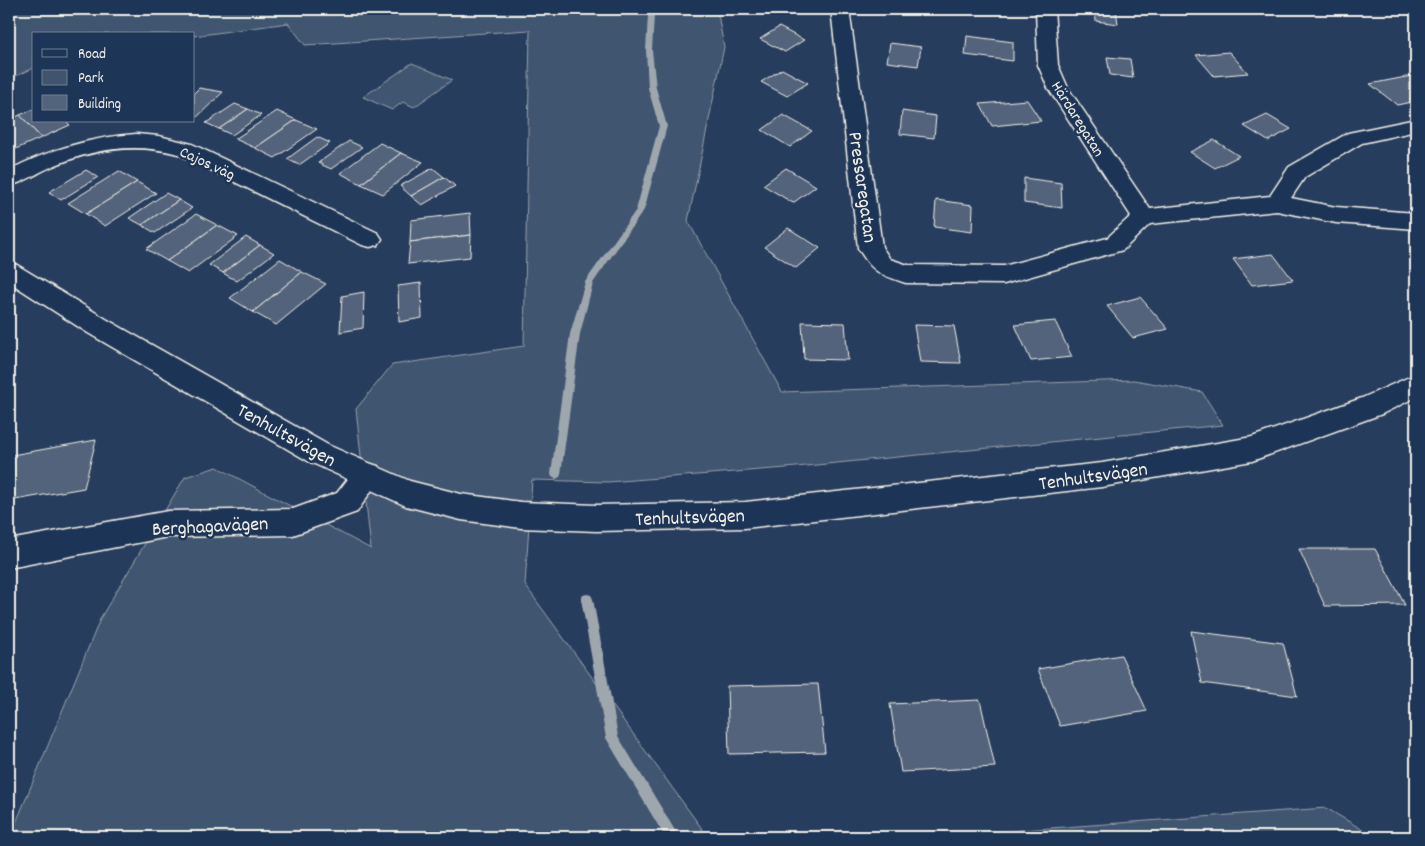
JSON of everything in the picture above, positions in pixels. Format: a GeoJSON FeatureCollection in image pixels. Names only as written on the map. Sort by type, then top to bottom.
{"type":"FeatureCollection","features":[{"type":"Feature","properties":{"kind":"street","name":"Pressaregatan"},"geometry":{"type":"LineString","coordinates":[[840,9],[870,248],[882,265],[906,274],[1004,275],[1115,244],[1144,217]]}},
{"type":"Feature","properties":{"kind":"street","name":"Härdaregatan"},"geometry":{"type":"LineString","coordinates":[[1045,9],[1048,65],[1058,88],[1144,217]]}},
{"type":"Feature","properties":{"kind":"street"},"geometry":{"type":"LineString","coordinates":[[1277,203],[1297,172],[1355,138],[1416,125]]}},
{"type":"Feature","properties":{"kind":"street","name":"Cajos väg"},"geometry":{"type":"LineString","coordinates":[[9,179],[63,154],[97,145],[129,141],[156,142],[185,149],[370,239]]}},
{"type":"Feature","properties":{"kind":"street"},"geometry":{"type":"LineString","coordinates":[[1144,217],[1277,203],[1336,215],[1416,220]]}},
{"type":"Feature","properties":{"kind":"street","name":"Tenhultsvägen"},"geometry":{"type":"LineString","coordinates":[[9,271],[97,326],[318,453],[406,493],[461,507],[521,515],[624,518],[745,515],[1102,475],[1252,449],[1304,432],[1372,406],[1416,385]]}},
{"type":"Feature","properties":{"kind":"street","name":"Berghagavägen"},"geometry":{"type":"LineString","coordinates":[[9,554],[168,524],[293,522],[347,503],[368,476]]}},
{"type":"Feature","properties":{"kind":"green space"},"geometry":{"type":"Polygon","coordinates":[[[9,9],[717,9],[724,47],[688,221],[782,392],[1134,380],[1202,392],[1223,425],[786,468],[608,482],[532,480],[525,585],[708,837],[251,837],[13,830],[101,617],[185,477],[217,467],[371,549],[356,409],[392,365],[524,346],[530,30],[305,45],[288,23],[195,36],[195,32],[32,32],[32,69],[9,79],[9,9]]]}},
{"type":"Feature","properties":{"kind":"green space"},"geometry":{"type":"Polygon","coordinates":[[[412,63],[452,80],[414,107],[403,102],[392,110],[363,97],[412,63]]]}},
{"type":"Feature","properties":{"kind":"green space"},"geometry":{"type":"Polygon","coordinates":[[[1326,808],[1375,837],[927,837],[1326,808]]]}},
{"type":"Feature","properties":{"kind":"building"},"geometry":{"type":"Polygon","coordinates":[[[1095,9],[1116,9],[1118,24],[1096,21],[1095,9]]]}},
{"type":"Feature","properties":{"kind":"building"},"geometry":{"type":"Polygon","coordinates":[[[779,27],[804,40],[785,52],[760,39],[779,27]]]}},
{"type":"Feature","properties":{"kind":"building"},"geometry":{"type":"Polygon","coordinates":[[[967,36],[1013,42],[1013,61],[965,55],[967,36]]]}},
{"type":"Feature","properties":{"kind":"building"},"geometry":{"type":"Polygon","coordinates":[[[890,43],[921,47],[918,66],[887,62],[890,43]]]}},
{"type":"Feature","properties":{"kind":"building"},"geometry":{"type":"Polygon","coordinates":[[[1229,52],[1248,73],[1214,76],[1196,55],[1229,52]]]}},
{"type":"Feature","properties":{"kind":"building"},"geometry":{"type":"Polygon","coordinates":[[[1107,57],[1130,59],[1133,78],[1110,75],[1107,57]]]}},
{"type":"Feature","properties":{"kind":"building"},"geometry":{"type":"Polygon","coordinates":[[[782,69],[808,83],[787,96],[761,82],[782,69]]]}},
{"type":"Feature","properties":{"kind":"building"},"geometry":{"type":"Polygon","coordinates":[[[1416,75],[1416,101],[1397,105],[1370,84],[1416,75]]]}},
{"type":"Feature","properties":{"kind":"building"},"geometry":{"type":"Polygon","coordinates":[[[199,88],[223,92],[195,119],[195,92],[199,88]]]}},
{"type":"Feature","properties":{"kind":"building"},"geometry":{"type":"Polygon","coordinates":[[[1027,100],[1041,121],[992,126],[980,104],[1027,100]]]}},
{"type":"Feature","properties":{"kind":"building"},"geometry":{"type":"Polygon","coordinates":[[[235,104],[248,109],[219,129],[206,123],[235,104]]]}},
{"type":"Feature","properties":{"kind":"building"},"geometry":{"type":"Polygon","coordinates":[[[248,109],[261,115],[232,135],[219,129],[248,109]]]}},
{"type":"Feature","properties":{"kind":"building"},"geometry":{"type":"Polygon","coordinates":[[[32,110],[32,122],[67,122],[70,125],[41,138],[20,115],[32,110]]]}},
{"type":"Feature","properties":{"kind":"building"},"geometry":{"type":"Polygon","coordinates":[[[277,111],[296,120],[255,148],[235,139],[277,111]]]}},
{"type":"Feature","properties":{"kind":"building"},"geometry":{"type":"Polygon","coordinates":[[[902,111],[936,116],[934,138],[900,134],[902,111]]]}},
{"type":"Feature","properties":{"kind":"building"},"geometry":{"type":"Polygon","coordinates":[[[20,115],[41,138],[11,151],[9,148],[9,120],[20,115]]]}},
{"type":"Feature","properties":{"kind":"building"},"geometry":{"type":"Polygon","coordinates":[[[783,115],[812,131],[790,147],[762,130],[783,115]]]}},
{"type":"Feature","properties":{"kind":"building"},"geometry":{"type":"Polygon","coordinates":[[[1267,115],[1291,129],[1268,141],[1244,126],[1267,115]]]}},
{"type":"Feature","properties":{"kind":"building"},"geometry":{"type":"Polygon","coordinates":[[[296,120],[317,129],[275,158],[255,148],[296,120]]]}},
{"type":"Feature","properties":{"kind":"building"},"geometry":{"type":"Polygon","coordinates":[[[317,137],[330,143],[299,165],[287,159],[317,137]]]}},
{"type":"Feature","properties":{"kind":"building"},"geometry":{"type":"Polygon","coordinates":[[[1214,140],[1239,156],[1215,168],[1190,152],[1214,140]]]}},
{"type":"Feature","properties":{"kind":"building"},"geometry":{"type":"Polygon","coordinates":[[[349,141],[362,147],[331,169],[318,163],[349,141]]]}},
{"type":"Feature","properties":{"kind":"building"},"geometry":{"type":"Polygon","coordinates":[[[380,143],[401,153],[361,184],[340,173],[380,143]]]}},
{"type":"Feature","properties":{"kind":"building"},"geometry":{"type":"Polygon","coordinates":[[[401,153],[423,162],[383,194],[361,184],[401,153]]]}},
{"type":"Feature","properties":{"kind":"building"},"geometry":{"type":"Polygon","coordinates":[[[433,168],[444,177],[411,196],[400,186],[433,168]]]}},
{"type":"Feature","properties":{"kind":"building"},"geometry":{"type":"Polygon","coordinates":[[[786,168],[816,186],[793,203],[763,185],[786,168]]]}},
{"type":"Feature","properties":{"kind":"building"},"geometry":{"type":"Polygon","coordinates":[[[86,170],[98,177],[61,200],[49,192],[86,170]]]}},
{"type":"Feature","properties":{"kind":"building"},"geometry":{"type":"Polygon","coordinates":[[[119,171],[137,182],[86,214],[68,203],[119,171]]]}},
{"type":"Feature","properties":{"kind":"building"},"geometry":{"type":"Polygon","coordinates":[[[444,177],[455,186],[422,205],[411,196],[444,177]]]}},
{"type":"Feature","properties":{"kind":"building"},"geometry":{"type":"Polygon","coordinates":[[[1024,178],[1061,183],[1062,208],[1024,203],[1024,178]]]}},
{"type":"Feature","properties":{"kind":"building"},"geometry":{"type":"Polygon","coordinates":[[[137,182],[156,193],[105,226],[86,214],[137,182]]]}},
{"type":"Feature","properties":{"kind":"building"},"geometry":{"type":"Polygon","coordinates":[[[166,193],[179,200],[142,225],[129,218],[166,193]]]}},
{"type":"Feature","properties":{"kind":"building"},"geometry":{"type":"Polygon","coordinates":[[[179,200],[192,208],[155,233],[142,225],[179,200]]]}},
{"type":"Feature","properties":{"kind":"building"},"geometry":{"type":"Polygon","coordinates":[[[936,200],[973,205],[972,232],[934,227],[936,200]]]}},
{"type":"Feature","properties":{"kind":"building"},"geometry":{"type":"Polygon","coordinates":[[[470,213],[471,235],[410,242],[411,220],[470,213]]]}},
{"type":"Feature","properties":{"kind":"building"},"geometry":{"type":"Polygon","coordinates":[[[196,214],[217,225],[167,261],[146,249],[196,214]]]}},
{"type":"Feature","properties":{"kind":"building"},"geometry":{"type":"Polygon","coordinates":[[[217,225],[238,236],[188,273],[167,261],[217,225]]]}},
{"type":"Feature","properties":{"kind":"building"},"geometry":{"type":"Polygon","coordinates":[[[788,228],[820,248],[796,268],[764,247],[788,228]]]}},
{"type":"Feature","properties":{"kind":"building"},"geometry":{"type":"Polygon","coordinates":[[[471,235],[470,257],[408,264],[410,242],[471,235]]]}},
{"type":"Feature","properties":{"kind":"building"},"geometry":{"type":"Polygon","coordinates":[[[246,237],[260,245],[223,273],[209,265],[246,237]]]}},
{"type":"Feature","properties":{"kind":"building"},"geometry":{"type":"Polygon","coordinates":[[[260,245],[274,253],[237,281],[223,273],[260,245]]]}},
{"type":"Feature","properties":{"kind":"building"},"geometry":{"type":"Polygon","coordinates":[[[1273,254],[1293,280],[1252,285],[1233,259],[1273,254]]]}},
{"type":"Feature","properties":{"kind":"building"},"geometry":{"type":"Polygon","coordinates":[[[280,259],[302,272],[253,312],[230,298],[280,259]]]}},
{"type":"Feature","properties":{"kind":"building"},"geometry":{"type":"Polygon","coordinates":[[[302,272],[326,284],[276,325],[253,312],[302,272]]]}},
{"type":"Feature","properties":{"kind":"building"},"geometry":{"type":"Polygon","coordinates":[[[421,283],[422,318],[399,322],[398,286],[421,283]]]}},
{"type":"Feature","properties":{"kind":"building"},"geometry":{"type":"Polygon","coordinates":[[[364,292],[363,328],[340,332],[342,296],[364,292]]]}},
{"type":"Feature","properties":{"kind":"building"},"geometry":{"type":"Polygon","coordinates":[[[1140,297],[1168,329],[1133,338],[1107,306],[1140,297]]]}},
{"type":"Feature","properties":{"kind":"building"},"geometry":{"type":"Polygon","coordinates":[[[1055,321],[1072,357],[1031,361],[1015,325],[1055,321]]]}},
{"type":"Feature","properties":{"kind":"building"},"geometry":{"type":"Polygon","coordinates":[[[802,322],[845,323],[848,360],[804,359],[802,322]]]}},
{"type":"Feature","properties":{"kind":"building"},"geometry":{"type":"Polygon","coordinates":[[[914,325],[954,326],[961,363],[920,362],[914,325]]]}},
{"type":"Feature","properties":{"kind":"building"},"geometry":{"type":"Polygon","coordinates":[[[96,440],[84,488],[9,501],[9,466],[12,455],[96,440]]]}},
{"type":"Feature","properties":{"kind":"building"},"geometry":{"type":"Polygon","coordinates":[[[1299,549],[1375,549],[1405,605],[1325,606],[1299,549]]]}},
{"type":"Feature","properties":{"kind":"building"},"geometry":{"type":"Polygon","coordinates":[[[1191,631],[1283,643],[1297,696],[1202,683],[1191,631]]]}},
{"type":"Feature","properties":{"kind":"building"},"geometry":{"type":"Polygon","coordinates":[[[1121,655],[1147,711],[1060,726],[1038,669],[1121,655]]]}},
{"type":"Feature","properties":{"kind":"building"},"geometry":{"type":"Polygon","coordinates":[[[818,684],[825,752],[729,754],[727,686],[818,684]]]}},
{"type":"Feature","properties":{"kind":"building"},"geometry":{"type":"Polygon","coordinates":[[[980,700],[995,767],[901,772],[890,704],[980,700]]]}},
{"type":"Feature","properties":{"kind":"waterway"},"geometry":{"type":"LineString","coordinates":[[556,474],[575,334],[589,282],[640,210],[663,126],[652,88],[649,50],[653,9]]}},
{"type":"Feature","properties":{"kind":"waterway"},"geometry":{"type":"LineString","coordinates":[[587,599],[612,738],[672,837]]}}]}
